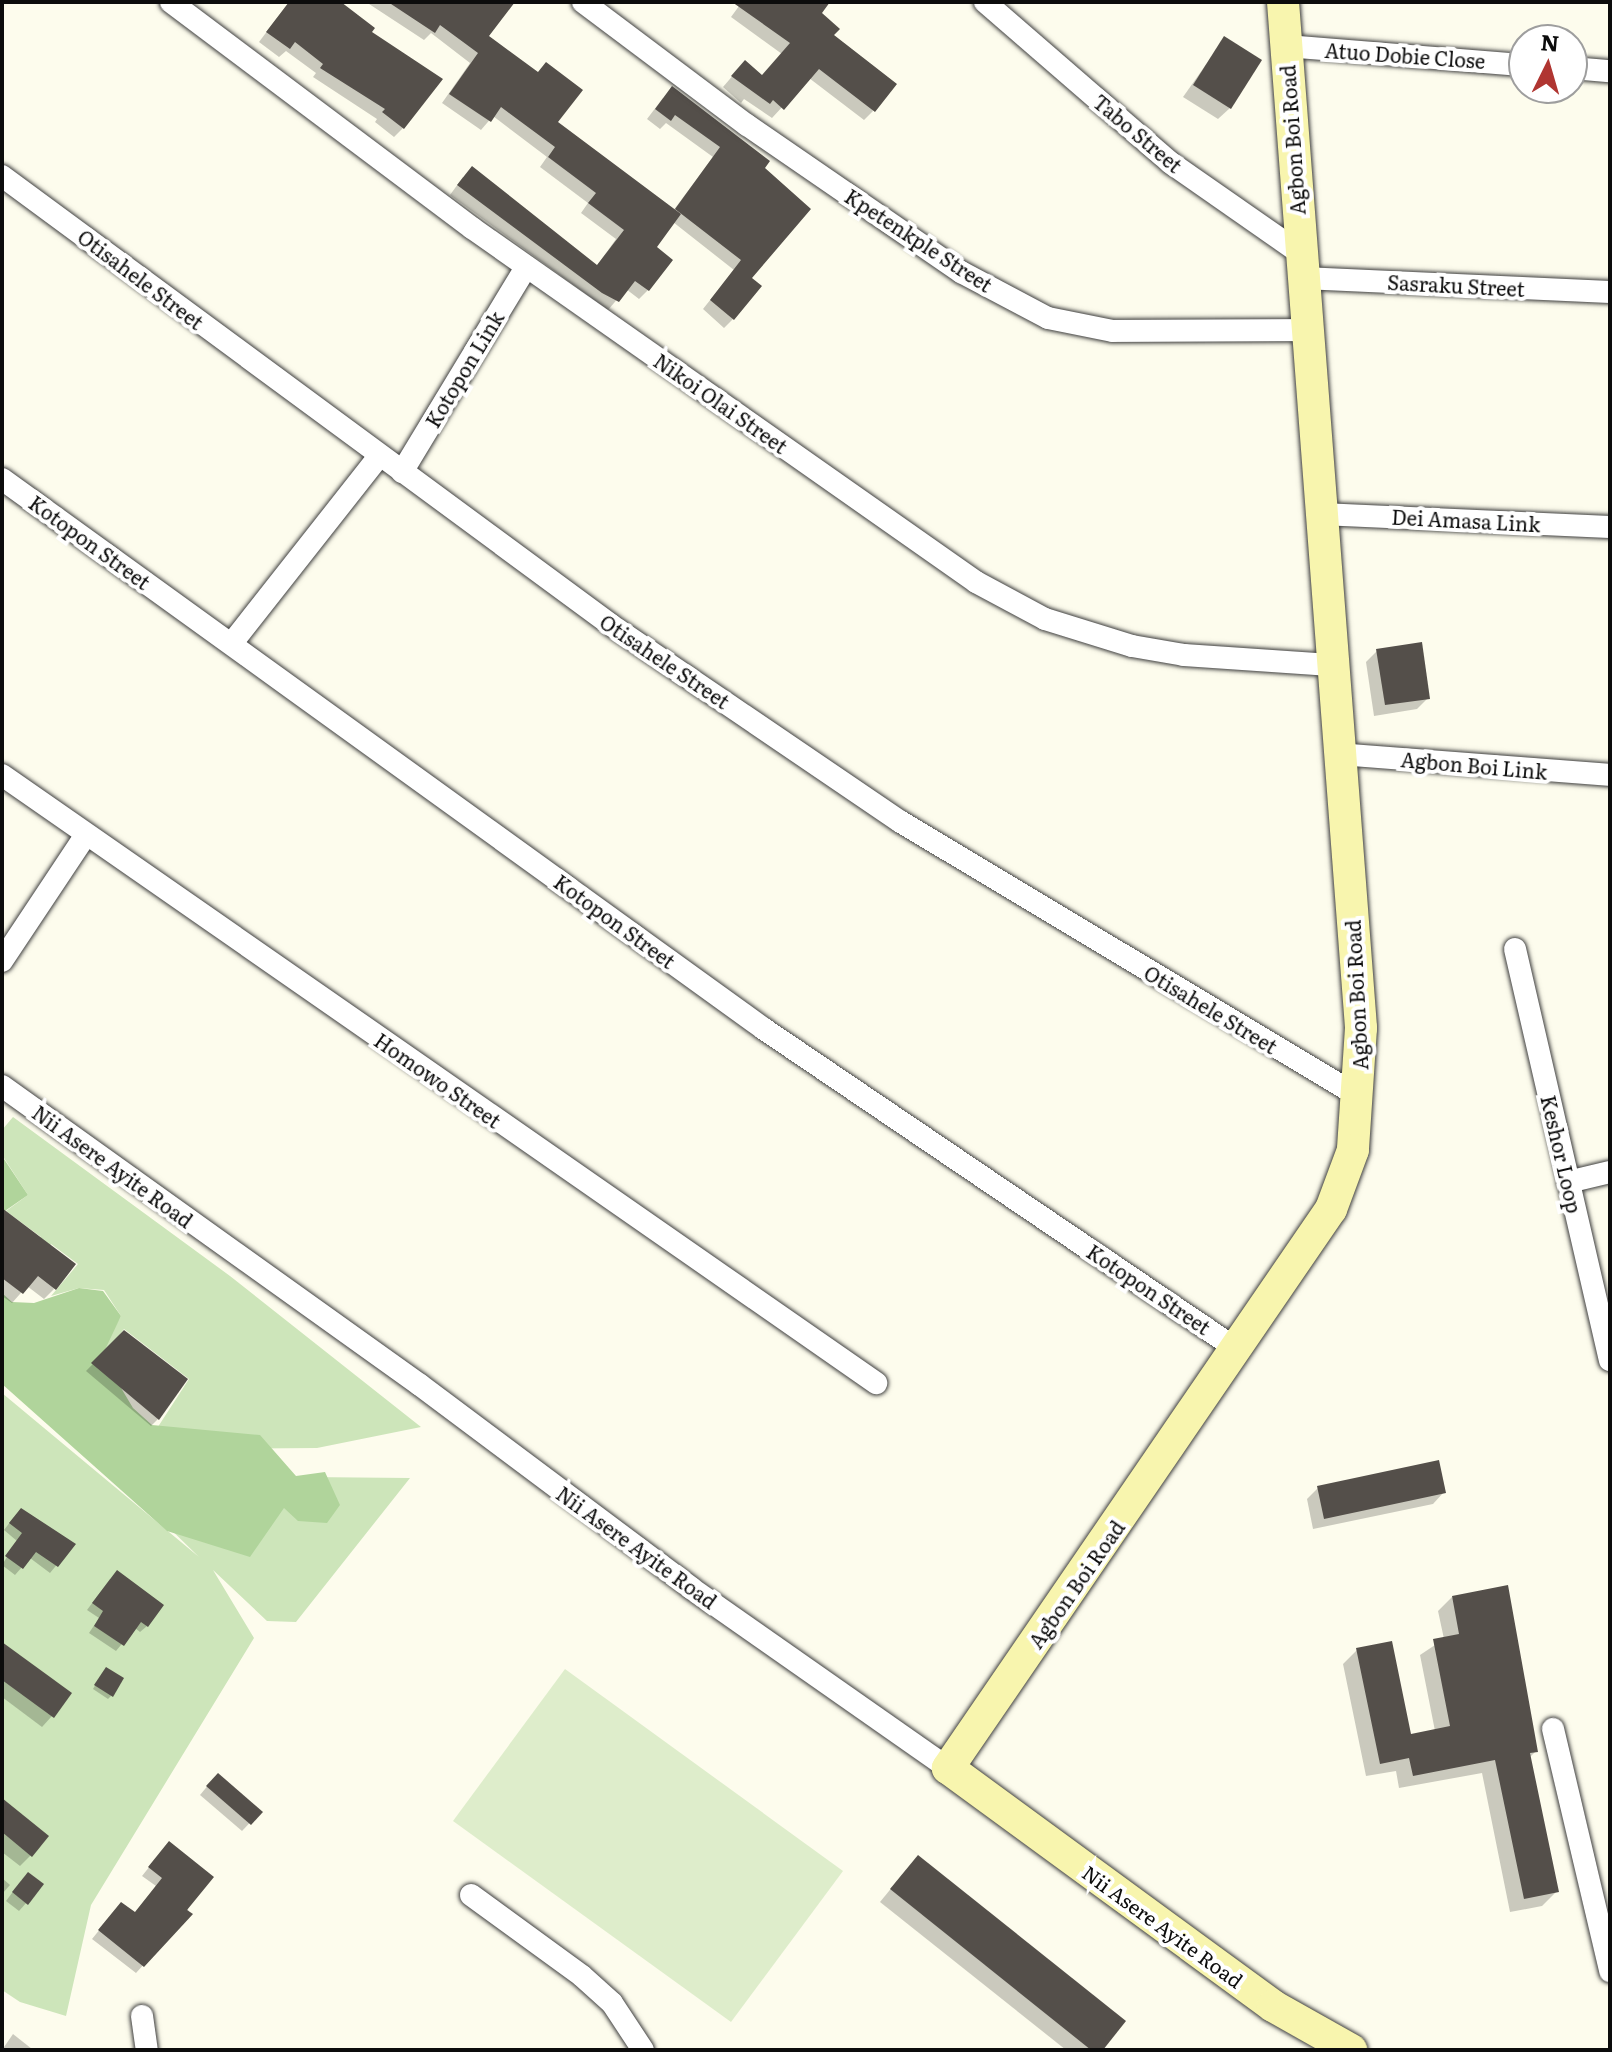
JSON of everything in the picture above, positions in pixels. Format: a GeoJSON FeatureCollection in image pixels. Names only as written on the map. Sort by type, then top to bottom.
{"type":"FeatureCollection","features":[{"type":"Feature","properties":{"kind":"street","name":"Nikoi Olai Street"},"geometry":{"type":"LineString","coordinates":[[171,2],[526,267],[976,582],[1045,619],[1132,646],[1184,655],[1331,665]]}},
{"type":"Feature","properties":{"kind":"street","name":"Kpetenkple Street"},"geometry":{"type":"LineString","coordinates":[[583,2],[747,125],[961,272],[1048,318],[1113,331],[1307,330]]}},
{"type":"Feature","properties":{"kind":"street","name":"Tabo Street"},"geometry":{"type":"LineString","coordinates":[[985,2],[1302,274]]}},
{"type":"Feature","properties":{"kind":"street","name":"Agbon Boi Road"},"geometry":{"type":"LineString","coordinates":[[948,1768],[1238,1350],[1344,1181],[1360,1097],[1361,1028],[1283,2]]}},
{"type":"Feature","properties":{"kind":"street","name":"Atuo Dobie Close"},"geometry":{"type":"LineString","coordinates":[[1286,46],[1508,64]]}},
{"type":"Feature","properties":{"kind":"street"},"geometry":{"type":"LineString","coordinates":[[1588,69],[1610,71]]}},
{"type":"Feature","properties":{"kind":"street","name":"Otisahele Street"},"geometry":{"type":"LineString","coordinates":[[2,176],[611,625],[901,822],[1360,1097]]}},
{"type":"Feature","properties":{"kind":"street","name":"Kotopon Link"},"geometry":{"type":"LineString","coordinates":[[402,472],[526,267]]}},
{"type":"Feature","properties":{"kind":"street","name":"Sasraku Street"},"geometry":{"type":"LineString","coordinates":[[1302,274],[1610,292]]}},
{"type":"Feature","properties":{"kind":"street"},"geometry":{"type":"LineString","coordinates":[[232,643],[379,456]]}},
{"type":"Feature","properties":{"kind":"street","name":"Kotopon Street"},"geometry":{"type":"LineString","coordinates":[[2,479],[764,1029],[1238,1350]]}},
{"type":"Feature","properties":{"kind":"street","name":"Dei Amasa Link"},"geometry":{"type":"LineString","coordinates":[[1321,514],[1610,527]]}},
{"type":"Feature","properties":{"kind":"street","name":"Agbon Boi Link"},"geometry":{"type":"LineString","coordinates":[[1338,754],[1610,775]]}},
{"type":"Feature","properties":{"kind":"street","name":"Homowo Street"},"geometry":{"type":"LineString","coordinates":[[2,775],[85,836],[876,1383]]}},
{"type":"Feature","properties":{"kind":"street"},"geometry":{"type":"LineString","coordinates":[[2,961],[85,836]]}},
{"type":"Feature","properties":{"kind":"street","name":"Keshor Loop"},"geometry":{"type":"LineString","coordinates":[[1515,949],[1610,1360]]}},
{"type":"Feature","properties":{"kind":"street","name":"Nii Asere Ayite Road"},"geometry":{"type":"LineString","coordinates":[[2,1086],[420,1385],[691,1588],[948,1768],[1273,2006],[1351,2050]]}},
{"type":"Feature","properties":{"kind":"street"},"geometry":{"type":"LineString","coordinates":[[1568,1182],[1610,1172]]}},
{"type":"Feature","properties":{"kind":"street"},"geometry":{"type":"LineString","coordinates":[[1553,1729],[1610,1971]]}},
{"type":"Feature","properties":{"kind":"street"},"geometry":{"type":"LineString","coordinates":[[471,1895],[582,1976],[612,2003],[643,2050]]}},
{"type":"Feature","properties":{"kind":"street","name":"Nii Asere Ayite Road"},"geometry":{"type":"LineString","coordinates":[[1273,2006],[1314,2050]]}},
{"type":"Feature","properties":{"kind":"street"},"geometry":{"type":"LineString","coordinates":[[142,2016],[147,2050]]}},
{"type":"Feature","properties":{"kind":"green space"},"geometry":{"type":"Polygon","coordinates":[[[13,1117],[230,1276],[421,1427],[317,1448],[178,1449],[152,1436],[189,1379],[124,1329],[113,1343],[114,1357],[104,1348],[121,1316],[104,1290],[79,1288],[51,1296],[78,1264],[51,1244],[35,1266],[30,1251],[41,1237],[6,1211],[28,1195],[2,1155],[2,1130],[13,1117]]]}},
{"type":"Feature","properties":{"kind":"green space"},"geometry":{"type":"Polygon","coordinates":[[[2,1156],[28,1195],[2,1213],[2,1156]]]}},
{"type":"Feature","properties":{"kind":"green space"},"geometry":{"type":"Polygon","coordinates":[[[79,1288],[103,1291],[121,1316],[102,1356],[133,1408],[152,1425],[260,1435],[296,1476],[325,1472],[340,1505],[327,1523],[298,1521],[284,1508],[250,1557],[167,1531],[2,1384],[2,1293],[12,1302],[34,1303],[79,1288]]]}},
{"type":"Feature","properties":{"kind":"green space"},"geometry":{"type":"Polygon","coordinates":[[[2,1393],[199,1557],[115,1475],[410,1478],[296,1622],[267,1621],[213,1570],[254,1638],[91,1905],[66,2016],[20,2002],[2,1990],[2,1393]]]}},
{"type":"Feature","properties":{"kind":"green space"},"geometry":{"type":"Polygon","coordinates":[[[565,1669],[843,1871],[731,2022],[453,1821],[565,1669]]]}},
{"type":"Feature","properties":{"kind":"building"},"geometry":{"type":"Polygon","coordinates":[[[289,2],[341,2],[375,28],[372,32],[443,79],[404,129],[382,112],[385,109],[320,68],[323,64],[295,42],[290,49],[266,32],[289,2]]]}},
{"type":"Feature","properties":{"kind":"building"},"geometry":{"type":"Polygon","coordinates":[[[388,2],[515,2],[489,36],[538,72],[546,62],[583,90],[558,122],[681,214],[657,247],[673,260],[649,291],[635,281],[619,302],[602,293],[457,185],[472,166],[597,265],[624,230],[588,203],[596,193],[548,157],[555,147],[501,107],[491,122],[449,94],[478,53],[440,25],[435,33],[388,2]]]}},
{"type":"Feature","properties":{"kind":"building"},"geometry":{"type":"Polygon","coordinates":[[[732,2],[830,2],[822,13],[840,29],[834,35],[897,84],[875,112],[819,69],[784,110],[773,100],[770,104],[731,76],[745,60],[762,75],[790,43],[732,2]]]}},
{"type":"Feature","properties":{"kind":"building"},"geometry":{"type":"Polygon","coordinates":[[[1224,36],[1262,60],[1231,109],[1193,85],[1224,36]]]}},
{"type":"Feature","properties":{"kind":"building"},"geometry":{"type":"Polygon","coordinates":[[[672,86],[770,161],[765,168],[811,209],[752,278],[762,286],[734,320],[710,300],[741,260],[675,209],[720,147],[675,115],[671,121],[655,109],[672,86]]]}},
{"type":"Feature","properties":{"kind":"building"},"geometry":{"type":"Polygon","coordinates":[[[1422,642],[1430,699],[1385,705],[1376,649],[1422,642]]]}},
{"type":"Feature","properties":{"kind":"building"},"geometry":{"type":"Polygon","coordinates":[[[2,1208],[76,1264],[56,1290],[38,1276],[23,1294],[2,1278],[2,1208]]]}},
{"type":"Feature","properties":{"kind":"building"},"geometry":{"type":"Polygon","coordinates":[[[124,1330],[188,1379],[159,1420],[91,1363],[124,1330]]]}},
{"type":"Feature","properties":{"kind":"building"},"geometry":{"type":"Polygon","coordinates":[[[1439,1460],[1446,1493],[1324,1519],[1317,1486],[1439,1460]]]}},
{"type":"Feature","properties":{"kind":"building"},"geometry":{"type":"Polygon","coordinates":[[[21,1508],[76,1544],[58,1567],[36,1552],[23,1569],[5,1556],[22,1533],[9,1523],[21,1508]]]}},
{"type":"Feature","properties":{"kind":"building"},"geometry":{"type":"Polygon","coordinates":[[[117,1570],[164,1605],[148,1627],[141,1622],[124,1646],[94,1626],[103,1611],[92,1603],[117,1570]]]}},
{"type":"Feature","properties":{"kind":"building"},"geometry":{"type":"Polygon","coordinates":[[[1508,1585],[1538,1752],[1530,1753],[1559,1892],[1524,1899],[1495,1760],[1413,1776],[1409,1758],[1380,1764],[1356,1648],[1392,1641],[1411,1734],[1450,1726],[1433,1639],[1459,1634],[1452,1596],[1508,1585]]]}},
{"type":"Feature","properties":{"kind":"building"},"geometry":{"type":"Polygon","coordinates":[[[2,1642],[72,1693],[54,1718],[2,1680],[2,1642]]]}},
{"type":"Feature","properties":{"kind":"building"},"geometry":{"type":"Polygon","coordinates":[[[106,1667],[124,1678],[113,1697],[94,1685],[106,1667]]]}},
{"type":"Feature","properties":{"kind":"building"},"geometry":{"type":"Polygon","coordinates":[[[218,1773],[263,1812],[251,1825],[206,1786],[218,1773]]]}},
{"type":"Feature","properties":{"kind":"building"},"geometry":{"type":"Polygon","coordinates":[[[2,1798],[49,1836],[32,1857],[2,1832],[2,1798]]]}},
{"type":"Feature","properties":{"kind":"building"},"geometry":{"type":"Polygon","coordinates":[[[169,1841],[214,1877],[187,1910],[193,1914],[144,1967],[98,1930],[121,1902],[135,1912],[162,1878],[148,1867],[169,1841]]]}},
{"type":"Feature","properties":{"kind":"building"},"geometry":{"type":"Polygon","coordinates":[[[918,1855],[1126,2021],[1103,2050],[1091,2050],[890,1889],[918,1855]]]}},
{"type":"Feature","properties":{"kind":"building"},"geometry":{"type":"Polygon","coordinates":[[[28,1872],[44,1884],[28,1905],[12,1892],[28,1872]]]}}]}
